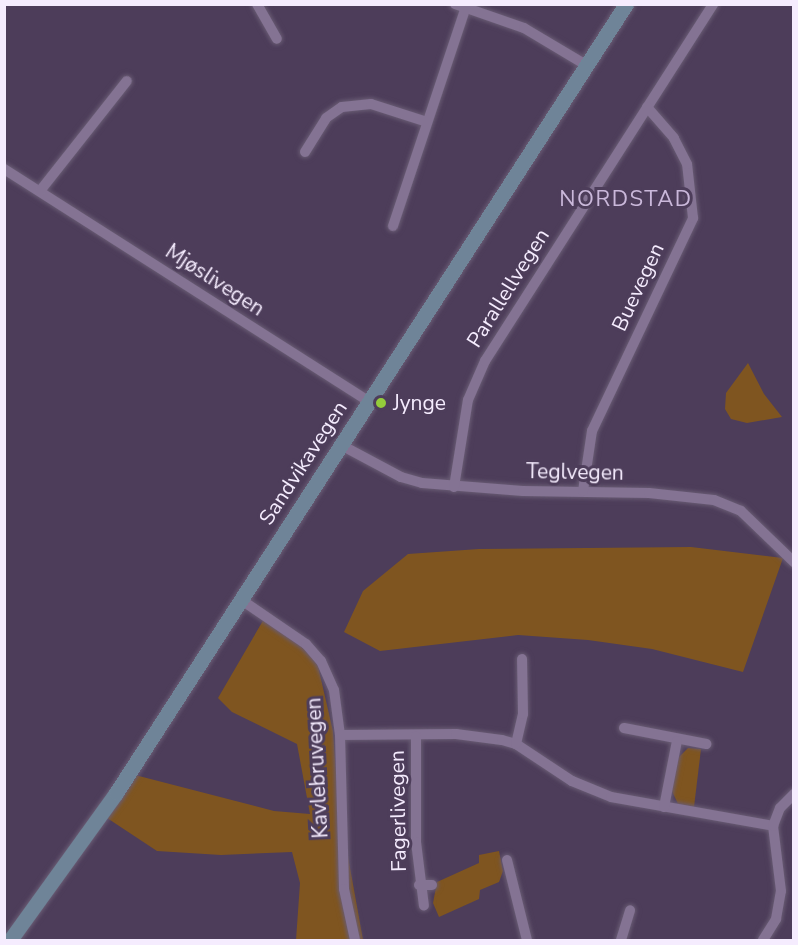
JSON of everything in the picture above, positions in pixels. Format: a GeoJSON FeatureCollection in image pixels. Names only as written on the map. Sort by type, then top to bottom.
{"type":"FeatureCollection","features":[{"type":"Feature","properties":{"kind":"main road","name":"Sandvikavegen"},"geometry":{"type":"LineString","coordinates":[[10,940],[116,793],[626,4]]}},
{"type":"Feature","properties":{"kind":"street"},"geometry":{"type":"LineString","coordinates":[[256,4],[277,39]]}},
{"type":"Feature","properties":{"kind":"street","name":"Parallellvegen"},"geometry":{"type":"LineString","coordinates":[[454,487],[468,400],[485,361],[713,4]]}},
{"type":"Feature","properties":{"kind":"street"},"geometry":{"type":"LineString","coordinates":[[393,226],[465,7],[524,28],[586,65]]}},
{"type":"Feature","properties":{"kind":"street"},"geometry":{"type":"LineString","coordinates":[[40,191],[127,81]]}},
{"type":"Feature","properties":{"kind":"street"},"geometry":{"type":"LineString","coordinates":[[305,152],[326,118],[342,107],[371,105],[428,122]]}},
{"type":"Feature","properties":{"kind":"street","name":"Buevegen"},"geometry":{"type":"LineString","coordinates":[[583,491],[592,431],[693,218],[687,164],[674,138],[647,107]]}},
{"type":"Feature","properties":{"kind":"street","name":"Mjøslivegen"},"geometry":{"type":"LineString","coordinates":[[4,169],[368,401]]}},
{"type":"Feature","properties":{"kind":"street","name":"Teglvegen"},"geometry":{"type":"LineString","coordinates":[[341,445],[401,477],[454,487],[649,493],[722,502],[741,511],[794,562]]}},
{"type":"Feature","properties":{"kind":"street","name":"Kavlebruvegen"},"geometry":{"type":"LineString","coordinates":[[240,599],[297,636],[321,662],[334,690],[340,735],[344,889],[355,940]]}},
{"type":"Feature","properties":{"kind":"street"},"geometry":{"type":"LineString","coordinates":[[516,744],[523,714],[522,659]]}},
{"type":"Feature","properties":{"kind":"street"},"geometry":{"type":"LineString","coordinates":[[624,728],[677,741],[706,744]]}},
{"type":"Feature","properties":{"kind":"street","name":"Fagerlivegen"},"geometry":{"type":"LineString","coordinates":[[340,735],[478,735],[516,744],[593,791],[664,807],[773,826]]}},
{"type":"Feature","properties":{"kind":"street","name":"Fagerlivegen"},"geometry":{"type":"LineString","coordinates":[[416,736],[419,885],[424,906]]}},
{"type":"Feature","properties":{"kind":"street"},"geometry":{"type":"LineString","coordinates":[[664,807],[677,741]]}},
{"type":"Feature","properties":{"kind":"street"},"geometry":{"type":"LineString","coordinates":[[763,940],[778,908],[781,891],[773,826],[780,808],[794,794]]}},
{"type":"Feature","properties":{"kind":"street"},"geometry":{"type":"LineString","coordinates":[[507,860],[526,940]]}},
{"type":"Feature","properties":{"kind":"street","name":"Fagerlivegen"},"geometry":{"type":"LineString","coordinates":[[419,885],[432,885]]}},
{"type":"Feature","properties":{"kind":"street"},"geometry":{"type":"LineString","coordinates":[[621,940],[630,910]]}},
{"type":"Feature","properties":{"kind":"shaded area"},"geometry":{"type":"Polygon","coordinates":[[[748,363],[764,394],[782,417],[747,423],[731,419],[725,409],[726,393],[748,363]]]}},
{"type":"Feature","properties":{"kind":"shaded area"},"geometry":{"type":"Polygon","coordinates":[[[691,547],[783,558],[743,672],[652,649],[588,640],[518,635],[380,651],[344,632],[363,591],[408,554],[479,549],[691,547]]]}},
{"type":"Feature","properties":{"kind":"shaded area"},"geometry":{"type":"Polygon","coordinates":[[[268,612],[314,649],[333,731],[338,801],[363,940],[296,940],[300,883],[292,852],[221,855],[157,851],[104,816],[135,775],[274,811],[310,814],[297,744],[232,712],[218,698],[268,612]]]}},
{"type":"Feature","properties":{"kind":"shaded area"},"geometry":{"type":"Polygon","coordinates":[[[688,748],[701,749],[694,807],[678,804],[671,789],[679,757],[688,748]]]}},
{"type":"Feature","properties":{"kind":"shaded area"},"geometry":{"type":"Polygon","coordinates":[[[499,851],[503,871],[499,882],[480,890],[479,899],[439,917],[433,903],[437,882],[479,863],[479,855],[499,851]]]}},
{"type":"Feature","properties":{"kind":"place","name":"Jynge"},"geometry":{"type":"Point","coordinates":[381,403]}},
{"type":"Feature","properties":{"kind":"district","name":"NORDSTAD"},"geometry":{"type":"Point","coordinates":[626,200]}}]}
